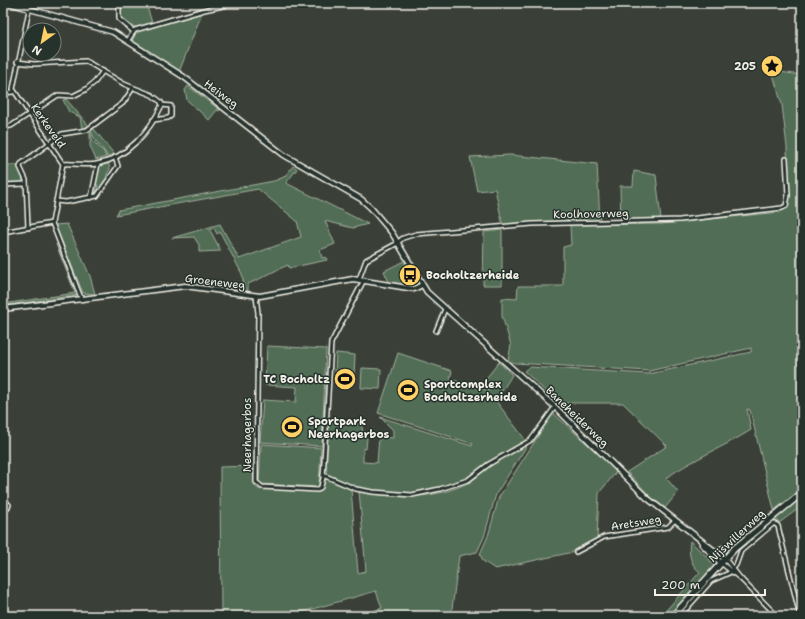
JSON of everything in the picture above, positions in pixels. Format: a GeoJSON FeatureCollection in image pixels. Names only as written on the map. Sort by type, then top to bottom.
{"type":"FeatureCollection","features":[{"type":"Feature","properties":{"kind":"main road","name":"Nijswillerweg"},"geometry":{"type":"LineString","coordinates":[[673,616],[723,561],[757,528],[802,493]]}},
{"type":"Feature","properties":{"kind":"street","name":"Heiweg"},"geometry":{"type":"LineString","coordinates":[[8,3],[29,10],[96,26],[113,32],[128,40],[189,81],[284,155],[361,199],[381,219],[398,242]]}},
{"type":"Feature","properties":{"kind":"street"},"geometry":{"type":"LineString","coordinates":[[3,93],[13,92],[12,86],[29,10],[27,3]]}},
{"type":"Feature","properties":{"kind":"street"},"geometry":{"type":"LineString","coordinates":[[119,3],[119,20],[133,31]]}},
{"type":"Feature","properties":{"kind":"street"},"geometry":{"type":"LineString","coordinates":[[128,40],[133,31],[204,10],[238,3]]}},
{"type":"Feature","properties":{"kind":"street"},"geometry":{"type":"LineString","coordinates":[[765,3],[774,3]]}},
{"type":"Feature","properties":{"kind":"street"},"geometry":{"type":"LineString","coordinates":[[17,62],[34,64],[84,61],[133,88],[152,95],[160,100],[162,105]]}},
{"type":"Feature","properties":{"kind":"street"},"geometry":{"type":"LineString","coordinates":[[3,127],[10,127],[58,95],[73,96],[85,90],[95,82],[103,71]]}},
{"type":"Feature","properties":{"kind":"street"},"geometry":{"type":"LineString","coordinates":[[28,228],[25,175],[20,165],[63,133],[87,130],[123,103],[133,88]]}},
{"type":"Feature","properties":{"kind":"street","name":"Kerkeveld"},"geometry":{"type":"LineString","coordinates":[[13,92],[63,164],[52,223]]}},
{"type":"Feature","properties":{"kind":"street"},"geometry":{"type":"LineString","coordinates":[[63,164],[98,164],[116,157],[138,141],[162,105]]}},
{"type":"Feature","properties":{"kind":"street"},"geometry":{"type":"LineString","coordinates":[[152,120],[172,116],[171,106],[162,105]]}},
{"type":"Feature","properties":{"kind":"street"},"geometry":{"type":"LineString","coordinates":[[56,201],[66,202],[91,198],[99,195],[118,166],[116,157]]}},
{"type":"Feature","properties":{"kind":"street","name":"Koolhoverweg"},"geometry":{"type":"LineString","coordinates":[[323,475],[331,343],[361,280],[366,260],[408,236],[424,233],[565,223],[680,220],[778,209],[786,206],[788,195],[786,159]]}},
{"type":"Feature","properties":{"kind":"street"},"geometry":{"type":"LineString","coordinates":[[91,198],[98,164]]}},
{"type":"Feature","properties":{"kind":"street"},"geometry":{"type":"LineString","coordinates":[[3,185],[26,184]]}},
{"type":"Feature","properties":{"kind":"street"},"geometry":{"type":"LineString","coordinates":[[3,232],[52,223],[81,298]]}},
{"type":"Feature","properties":{"kind":"street","name":"Baneheiderweg"},"geometry":{"type":"LineString","coordinates":[[398,242],[422,285],[445,308],[555,407],[647,498],[723,561]]}},
{"type":"Feature","properties":{"kind":"street","name":"Groeneweg"},"geometry":{"type":"LineString","coordinates":[[3,309],[185,286],[256,296],[270,296],[361,280],[412,289],[422,285]]}},
{"type":"Feature","properties":{"kind":"street","name":"Neerhagerbos"},"geometry":{"type":"LineString","coordinates":[[256,296],[258,313],[256,481],[261,487],[318,490],[322,486],[323,475]]}},
{"type":"Feature","properties":{"kind":"street"},"geometry":{"type":"LineString","coordinates":[[436,331],[445,308]]}},
{"type":"Feature","properties":{"kind":"street"},"geometry":{"type":"LineString","coordinates":[[323,475],[356,489],[412,495],[468,480],[489,464],[533,439],[555,407]]}},
{"type":"Feature","properties":{"kind":"street"},"geometry":{"type":"LineString","coordinates":[[3,498],[8,502],[9,506],[7,508],[3,506]]}},
{"type":"Feature","properties":{"kind":"street","name":"Aretsweg"},"geometry":{"type":"LineString","coordinates":[[576,552],[604,537],[668,527],[675,520]]}},
{"type":"Feature","properties":{"kind":"street","name":"Nijswillerweg"},"geometry":{"type":"LineString","coordinates":[[680,616],[711,581],[731,572],[734,569],[741,551],[774,523],[778,526],[800,616]]}},
{"type":"Feature","properties":{"kind":"street","name":"Baneheiderweg"},"geometry":{"type":"LineString","coordinates":[[697,538],[716,551],[723,561]]}},
{"type":"Feature","properties":{"kind":"street"},"geometry":{"type":"LineString","coordinates":[[716,551],[722,548]]}},
{"type":"Feature","properties":{"kind":"street"},"geometry":{"type":"LineString","coordinates":[[723,561],[734,569],[741,579],[777,616]]}},
{"type":"Feature","properties":{"kind":"street"},"geometry":{"type":"LineString","coordinates":[[723,561],[731,572],[741,579]]}},
{"type":"Feature","properties":{"kind":"green space"},"geometry":{"type":"Polygon","coordinates":[[[127,3],[146,3],[152,23],[137,28],[119,19],[120,5],[127,3]]]}},
{"type":"Feature","properties":{"kind":"green space"},"geometry":{"type":"Polygon","coordinates":[[[202,13],[179,72],[132,41],[136,32],[202,13]]]}},
{"type":"Feature","properties":{"kind":"green space"},"geometry":{"type":"Polygon","coordinates":[[[772,71],[802,75],[802,490],[774,510],[750,410],[747,409],[751,430],[666,478],[678,492],[665,508],[653,499],[627,472],[667,446],[623,403],[558,403],[524,371],[529,367],[649,374],[751,352],[751,348],[649,371],[515,363],[508,361],[511,345],[502,316],[502,298],[517,299],[518,286],[563,286],[563,247],[571,245],[570,225],[662,224],[781,212],[788,194],[787,147],[782,105],[772,71]]]}},
{"type":"Feature","properties":{"kind":"green space"},"geometry":{"type":"Polygon","coordinates":[[[188,86],[220,110],[217,110],[209,120],[187,100],[185,90],[188,86]]]}},
{"type":"Feature","properties":{"kind":"green space"},"geometry":{"type":"Polygon","coordinates":[[[66,99],[89,126],[82,129],[80,117],[69,112],[63,100],[66,99]]]}},
{"type":"Feature","properties":{"kind":"green space"},"geometry":{"type":"Polygon","coordinates":[[[94,129],[114,154],[107,157],[93,135],[91,130],[94,129]]]}},
{"type":"Feature","properties":{"kind":"green space"},"geometry":{"type":"Polygon","coordinates":[[[90,131],[93,141],[104,152],[106,157],[96,160],[90,146],[90,131]]]}},
{"type":"Feature","properties":{"kind":"green space"},"geometry":{"type":"Polygon","coordinates":[[[510,155],[597,164],[600,221],[503,226],[495,189],[477,191],[470,157],[510,155]]]}},
{"type":"Feature","properties":{"kind":"green space"},"geometry":{"type":"Polygon","coordinates":[[[108,162],[110,169],[107,174],[107,179],[98,194],[94,196],[94,192],[96,192],[98,185],[95,184],[99,166],[108,162]]]}},
{"type":"Feature","properties":{"kind":"green space"},"geometry":{"type":"Polygon","coordinates":[[[3,165],[17,165],[23,175],[23,182],[3,184],[3,165]]]}},
{"type":"Feature","properties":{"kind":"green space"},"geometry":{"type":"Polygon","coordinates":[[[293,166],[297,169],[286,183],[368,224],[353,228],[325,221],[335,244],[320,250],[322,258],[326,257],[327,260],[289,268],[288,265],[248,284],[248,292],[245,292],[242,274],[220,232],[217,234],[214,228],[210,230],[221,251],[199,252],[199,245],[194,237],[172,238],[220,224],[239,259],[301,237],[297,221],[258,189],[116,215],[119,210],[274,181],[284,177],[293,166]]]}},
{"type":"Feature","properties":{"kind":"green space"},"geometry":{"type":"Polygon","coordinates":[[[634,171],[656,175],[661,220],[621,222],[620,186],[633,186],[634,171]]]}},
{"type":"Feature","properties":{"kind":"green space"},"geometry":{"type":"Polygon","coordinates":[[[67,224],[90,276],[95,294],[83,293],[55,225],[67,224]]]}},
{"type":"Feature","properties":{"kind":"green space"},"geometry":{"type":"Polygon","coordinates":[[[502,230],[502,285],[483,285],[484,232],[502,230]]]}},
{"type":"Feature","properties":{"kind":"green space"},"geometry":{"type":"Polygon","coordinates":[[[56,244],[77,294],[3,306],[3,304],[75,293],[56,244]]]}},
{"type":"Feature","properties":{"kind":"green space"},"geometry":{"type":"Polygon","coordinates":[[[404,261],[409,273],[416,283],[414,287],[408,284],[389,282],[384,271],[404,261]]]}},
{"type":"Feature","properties":{"kind":"green space"},"geometry":{"type":"Polygon","coordinates":[[[267,346],[326,349],[322,446],[260,442],[263,400],[296,402],[297,387],[265,385],[267,346]]]}},
{"type":"Feature","properties":{"kind":"green space"},"geometry":{"type":"Polygon","coordinates":[[[336,353],[355,355],[354,375],[335,374],[336,353]]]}},
{"type":"Feature","properties":{"kind":"green space"},"geometry":{"type":"Polygon","coordinates":[[[398,353],[452,371],[450,379],[489,391],[484,381],[499,362],[512,375],[496,401],[527,442],[496,457],[468,479],[423,492],[404,495],[360,489],[326,475],[329,422],[361,424],[363,437],[367,438],[366,449],[363,449],[363,462],[377,463],[379,437],[393,438],[393,430],[380,417],[472,446],[473,444],[378,413],[398,353]]]}},
{"type":"Feature","properties":{"kind":"green space"},"geometry":{"type":"Polygon","coordinates":[[[362,368],[381,369],[380,389],[361,388],[362,368]]]}},
{"type":"Feature","properties":{"kind":"green space"},"geometry":{"type":"Polygon","coordinates":[[[553,413],[617,471],[599,493],[597,539],[573,552],[495,569],[483,561],[480,554],[488,536],[499,497],[553,413]]]}},
{"type":"Feature","properties":{"kind":"green space"},"geometry":{"type":"Polygon","coordinates":[[[261,444],[321,448],[319,487],[259,484],[261,444]]]}},
{"type":"Feature","properties":{"kind":"green space"},"geometry":{"type":"Polygon","coordinates":[[[528,444],[496,494],[484,537],[477,552],[459,556],[451,616],[357,616],[382,608],[376,591],[288,616],[221,616],[220,467],[255,466],[255,486],[258,489],[319,491],[323,487],[325,478],[351,489],[358,573],[366,571],[359,491],[373,494],[402,496],[430,495],[444,492],[471,481],[501,458],[528,444]]]}},
{"type":"Feature","properties":{"kind":"green space"},"geometry":{"type":"Polygon","coordinates":[[[802,496],[802,506],[779,523],[775,517],[802,496]]]}},
{"type":"Feature","properties":{"kind":"green space"},"geometry":{"type":"Polygon","coordinates":[[[690,541],[709,559],[714,566],[670,616],[661,616],[700,572],[694,566],[690,558],[690,541]]]}},
{"type":"Feature","properties":{"kind":"place","name":"205"},"geometry":{"type":"Point","coordinates":[772,66]}},
{"type":"Feature","properties":{"kind":"place","name":"Bocholtzerheide"},"geometry":{"type":"Point","coordinates":[410,275]}},
{"type":"Feature","properties":{"kind":"place","name":"TC Bocholtz"},"geometry":{"type":"Point","coordinates":[345,379]}},
{"type":"Feature","properties":{"kind":"place","name":"Sportcomplex Bocholtzerheide"},"geometry":{"type":"Point","coordinates":[408,390]}},
{"type":"Feature","properties":{"kind":"place","name":"Sportpark Neerhagerbos"},"geometry":{"type":"Point","coordinates":[292,427]}}]}
